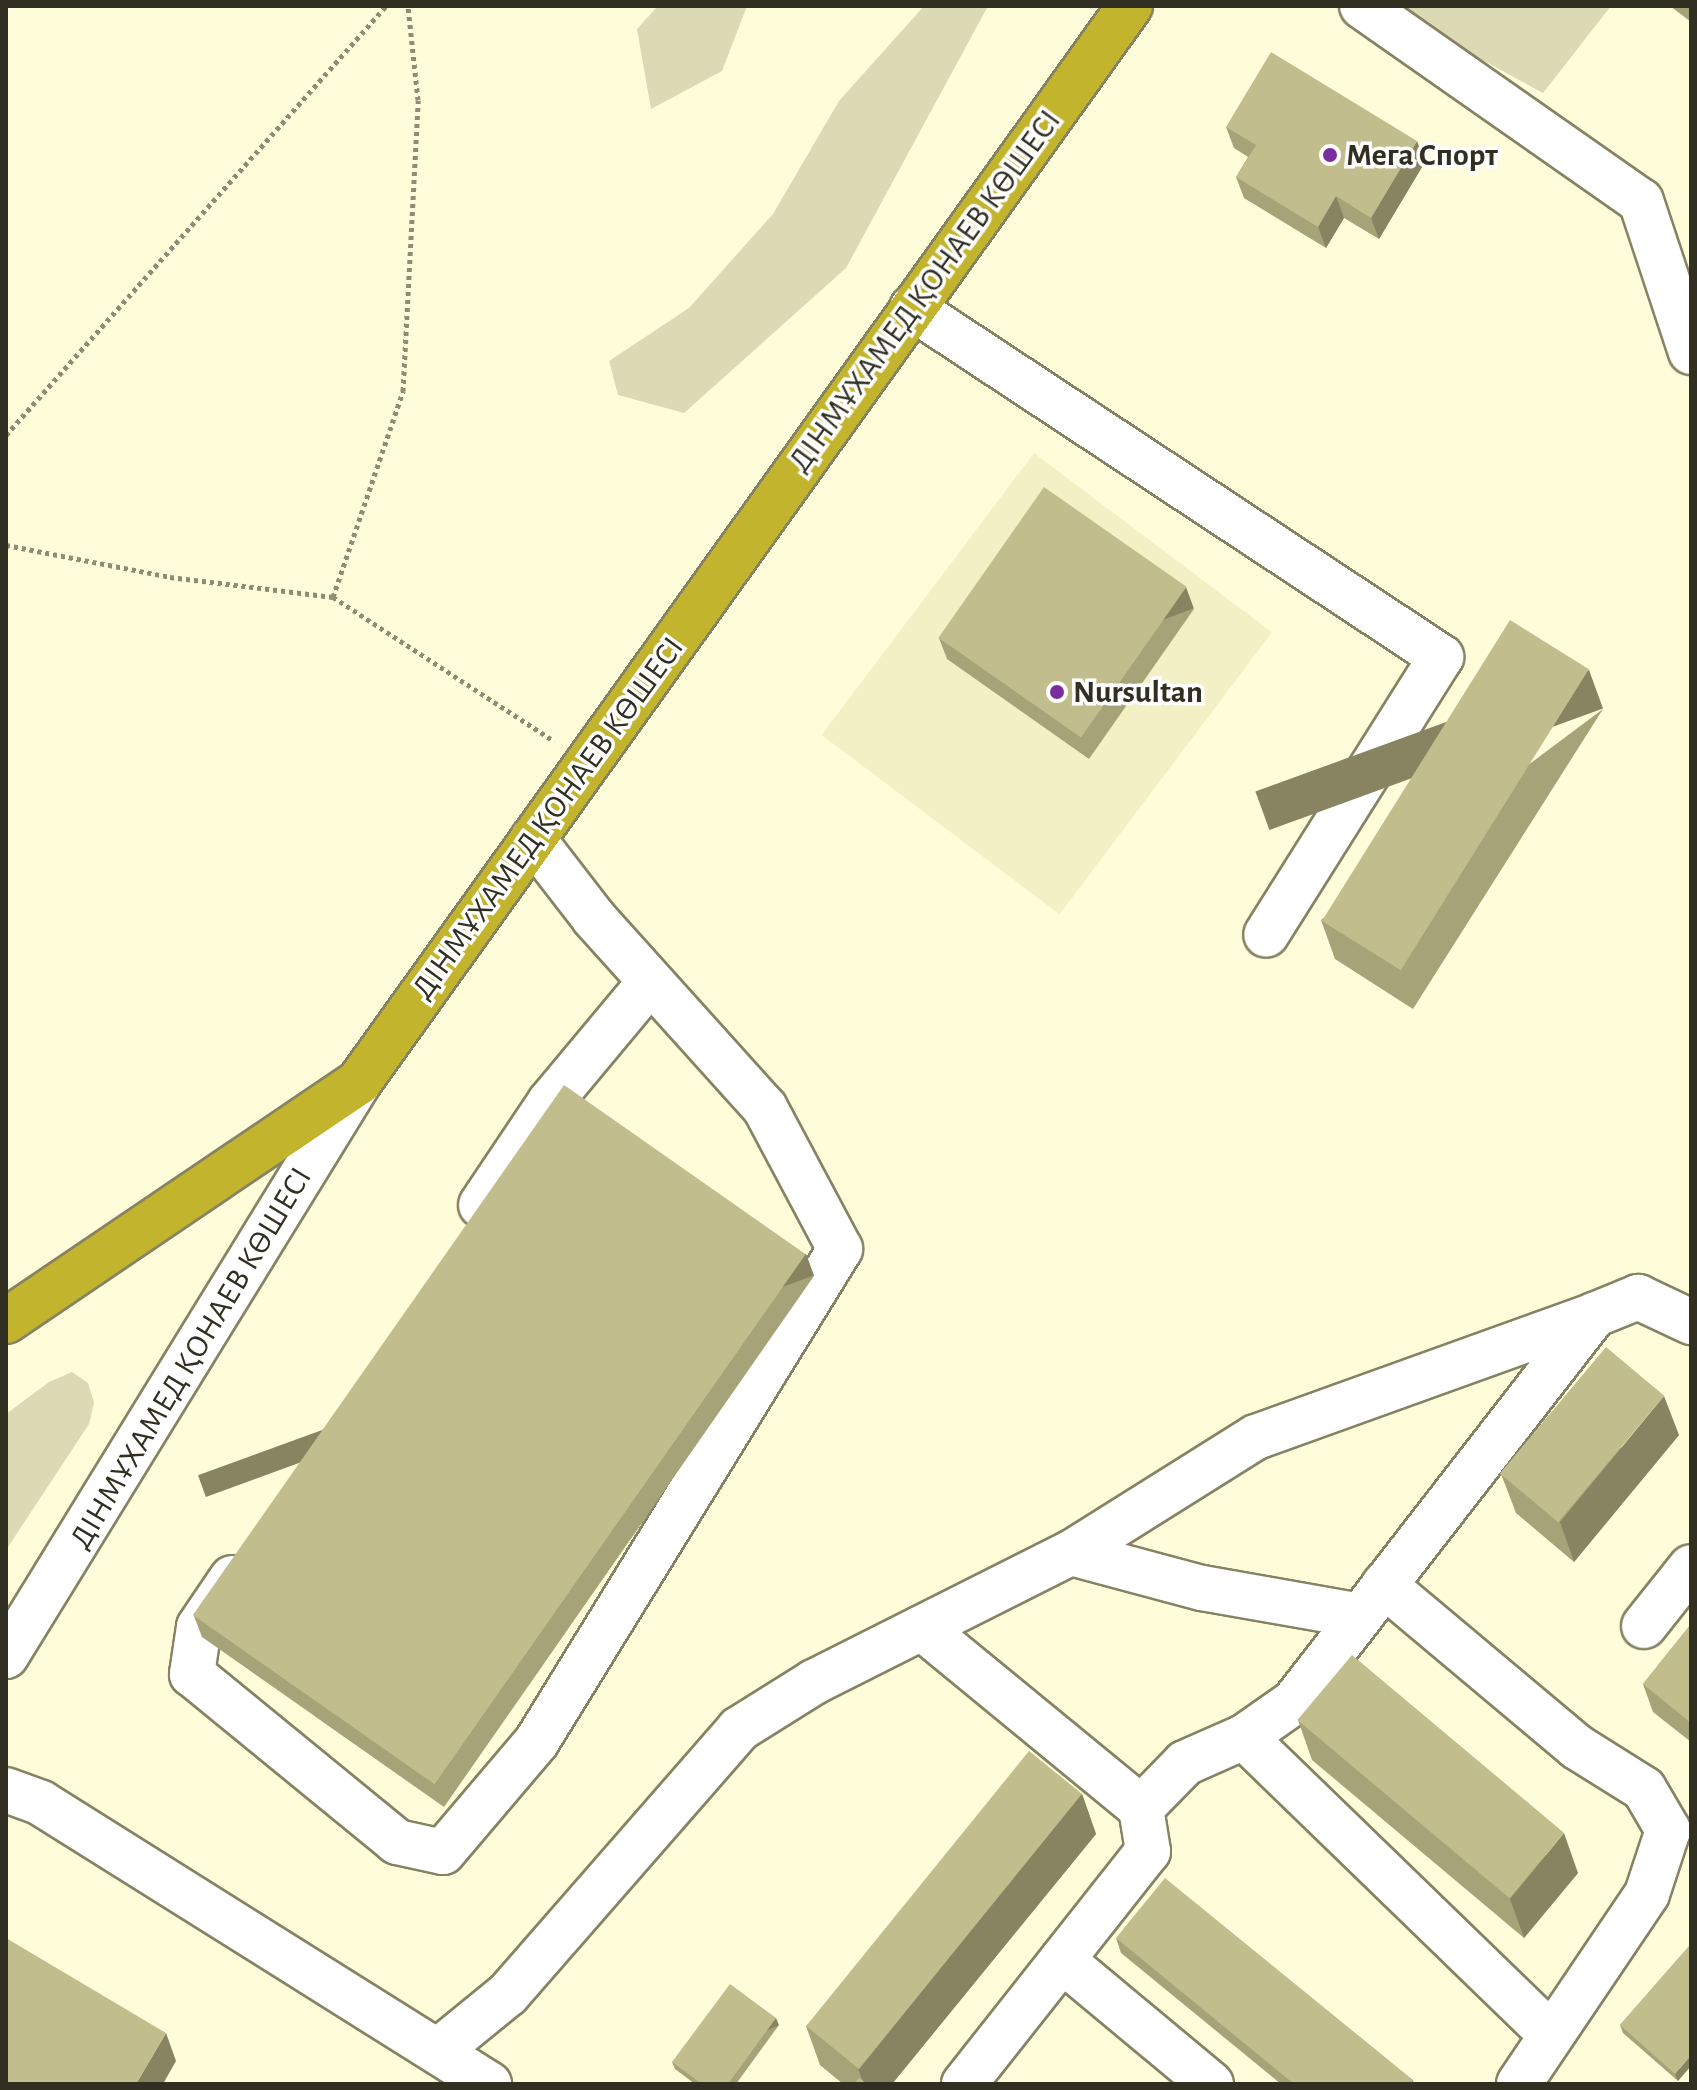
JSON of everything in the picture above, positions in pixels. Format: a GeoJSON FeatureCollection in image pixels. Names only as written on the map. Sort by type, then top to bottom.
{"type":"FeatureCollection","features":[{"type":"Feature","properties":{"kind":"highway","name":"ДІНМҰХАМЕД ҚОНАЕВ КӨШЕСІ"},"geometry":{"type":"LineString","coordinates":[[359,1082],[1130,6]]}},
{"type":"Feature","properties":{"kind":"highway"},"geometry":{"type":"LineString","coordinates":[[6,1321],[359,1082]]}},
{"type":"Feature","properties":{"kind":"street"},"geometry":{"type":"LineString","coordinates":[[1362,6],[1641,201],[1691,352]]}},
{"type":"Feature","properties":{"kind":"street"},"geometry":{"type":"LineString","coordinates":[[912,308],[1441,657],[1266,935]]}},
{"type":"Feature","properties":{"kind":"street"},"geometry":{"type":"LineString","coordinates":[[252,1548],[199,1627],[192,1674],[397,1842],[443,1852],[537,1741],[840,1249],[765,1108],[650,982],[533,839]]}},
{"type":"Feature","properties":{"kind":"street"},"geometry":{"type":"LineString","coordinates":[[462,1233],[550,1102],[650,982]]}},
{"type":"Feature","properties":{"kind":"street","name":"ДІНМҰХАМЕД ҚОНАЕВ КӨШЕСІ"},"geometry":{"type":"LineString","coordinates":[[6,1656],[359,1082]]}},
{"type":"Feature","properties":{"kind":"street"},"geometry":{"type":"LineString","coordinates":[[438,2051],[508,1994],[739,1729],[814,1682],[1071,1553],[1256,1437],[1638,1297],[1691,1322]]}},
{"type":"Feature","properties":{"kind":"street"},"geometry":{"type":"LineString","coordinates":[[1141,1808],[1185,1763],[1244,1737],[1294,1702],[1594,1315]]}},
{"type":"Feature","properties":{"kind":"street"},"geometry":{"type":"LineString","coordinates":[[1071,1553],[1202,1588],[1373,1600],[1577,1747],[1644,1789],[1668,1830],[1647,1894],[1519,2084]]}},
{"type":"Feature","properties":{"kind":"street"},"geometry":{"type":"LineString","coordinates":[[1644,1626],[1691,1567]]}},
{"type":"Feature","properties":{"kind":"street"},"geometry":{"type":"LineString","coordinates":[[922,1628],[1141,1808],[1148,1851],[964,2084]]}},
{"type":"Feature","properties":{"kind":"street"},"geometry":{"type":"LineString","coordinates":[[1244,1737],[1551,2035]]}},
{"type":"Feature","properties":{"kind":"street"},"geometry":{"type":"LineString","coordinates":[[6,1790],[41,1803],[489,2084]]}},
{"type":"Feature","properties":{"kind":"street"},"geometry":{"type":"LineString","coordinates":[[1062,1960],[1211,2084]]}},
{"type":"Feature","properties":{"kind":"path"},"geometry":{"type":"LineString","coordinates":[[6,435],[386,6]]}},
{"type":"Feature","properties":{"kind":"path"},"geometry":{"type":"LineString","coordinates":[[333,597],[403,391],[418,100],[408,6]]}},
{"type":"Feature","properties":{"kind":"path"},"geometry":{"type":"LineString","coordinates":[[6,545],[170,577],[333,597],[587,762]]}},
{"type":"Feature","properties":{"kind":"shaded area"},"geometry":{"type":"Polygon","coordinates":[[[658,6],[747,6],[722,71],[651,109],[637,29],[658,6]]]}},
{"type":"Feature","properties":{"kind":"shaded area"},"geometry":{"type":"Polygon","coordinates":[[[924,6],[988,6],[846,268],[684,413],[618,395],[609,361],[689,308],[773,214],[839,101],[924,6]]]}},
{"type":"Feature","properties":{"kind":"shaded area"},"geometry":{"type":"Polygon","coordinates":[[[1404,6],[1611,6],[1543,93],[1442,38],[1404,6]]]}},
{"type":"Feature","properties":{"kind":"shaded area","name":"Nursultan"},"geometry":{"type":"Polygon","coordinates":[[[1034,453],[1272,632],[1060,914],[822,735],[1034,453]]]}},
{"type":"Feature","properties":{"kind":"shaded area"},"geometry":{"type":"Polygon","coordinates":[[[72,1372],[88,1383],[94,1403],[89,1424],[6,1550],[6,1414],[49,1382],[72,1372]]]}},
{"type":"Feature","properties":{"kind":"building","name":"Мега Спорт"},"geometry":{"type":"Polygon","coordinates":[[[1271,52],[1417,141],[1371,218],[1336,196],[1318,227],[1236,177],[1256,145],[1226,127],[1271,52]]]}},
{"type":"Feature","properties":{"kind":"building"},"geometry":{"type":"Polygon","coordinates":[[[1044,487],[1187,587],[1081,738],[938,638],[1044,487]]]}},
{"type":"Feature","properties":{"kind":"building"},"geometry":{"type":"Polygon","coordinates":[[[1510,620],[1589,669],[1401,970],[1322,921],[1510,620]]]}},
{"type":"Feature","properties":{"kind":"building"},"geometry":{"type":"Polygon","coordinates":[[[564,1085],[806,1254],[435,1784],[193,1615],[564,1085]]]}},
{"type":"Feature","properties":{"kind":"building"},"geometry":{"type":"Polygon","coordinates":[[[1606,1347],[1664,1396],[1558,1522],[1500,1473],[1606,1347]]]}},
{"type":"Feature","properties":{"kind":"building"},"geometry":{"type":"Polygon","coordinates":[[[1691,1624],[1691,1723],[1643,1684],[1691,1624]]]}},
{"type":"Feature","properties":{"kind":"building"},"geometry":{"type":"Polygon","coordinates":[[[1352,1655],[1564,1833],[1510,1898],[1297,1720],[1352,1655]]]}},
{"type":"Feature","properties":{"kind":"building"},"geometry":{"type":"Polygon","coordinates":[[[1029,1751],[1082,1794],[859,2069],[806,2026],[1029,1751]]]}},
{"type":"Feature","properties":{"kind":"building"},"geometry":{"type":"Polygon","coordinates":[[[1165,1878],[1413,2080],[1410,2084],[1294,2084],[1116,1938],[1165,1878]]]}},
{"type":"Feature","properties":{"kind":"building"},"geometry":{"type":"Polygon","coordinates":[[[6,1938],[166,2033],[136,2084],[6,2084],[6,1938]]]}},
{"type":"Feature","properties":{"kind":"building"},"geometry":{"type":"Polygon","coordinates":[[[1691,1944],[1691,2055],[1675,2074],[1620,2025],[1691,1944]]]}},
{"type":"Feature","properties":{"kind":"building"},"geometry":{"type":"Polygon","coordinates":[[[730,1984],[776,2018],[728,2084],[702,2084],[672,2062],[730,1984]]]}},
{"type":"Feature","properties":{"kind":"place","name":"Мега Спорт"},"geometry":{"type":"Point","coordinates":[1330,155]}},
{"type":"Feature","properties":{"kind":"place","name":"Nursultan"},"geometry":{"type":"Point","coordinates":[1057,692]}}]}
